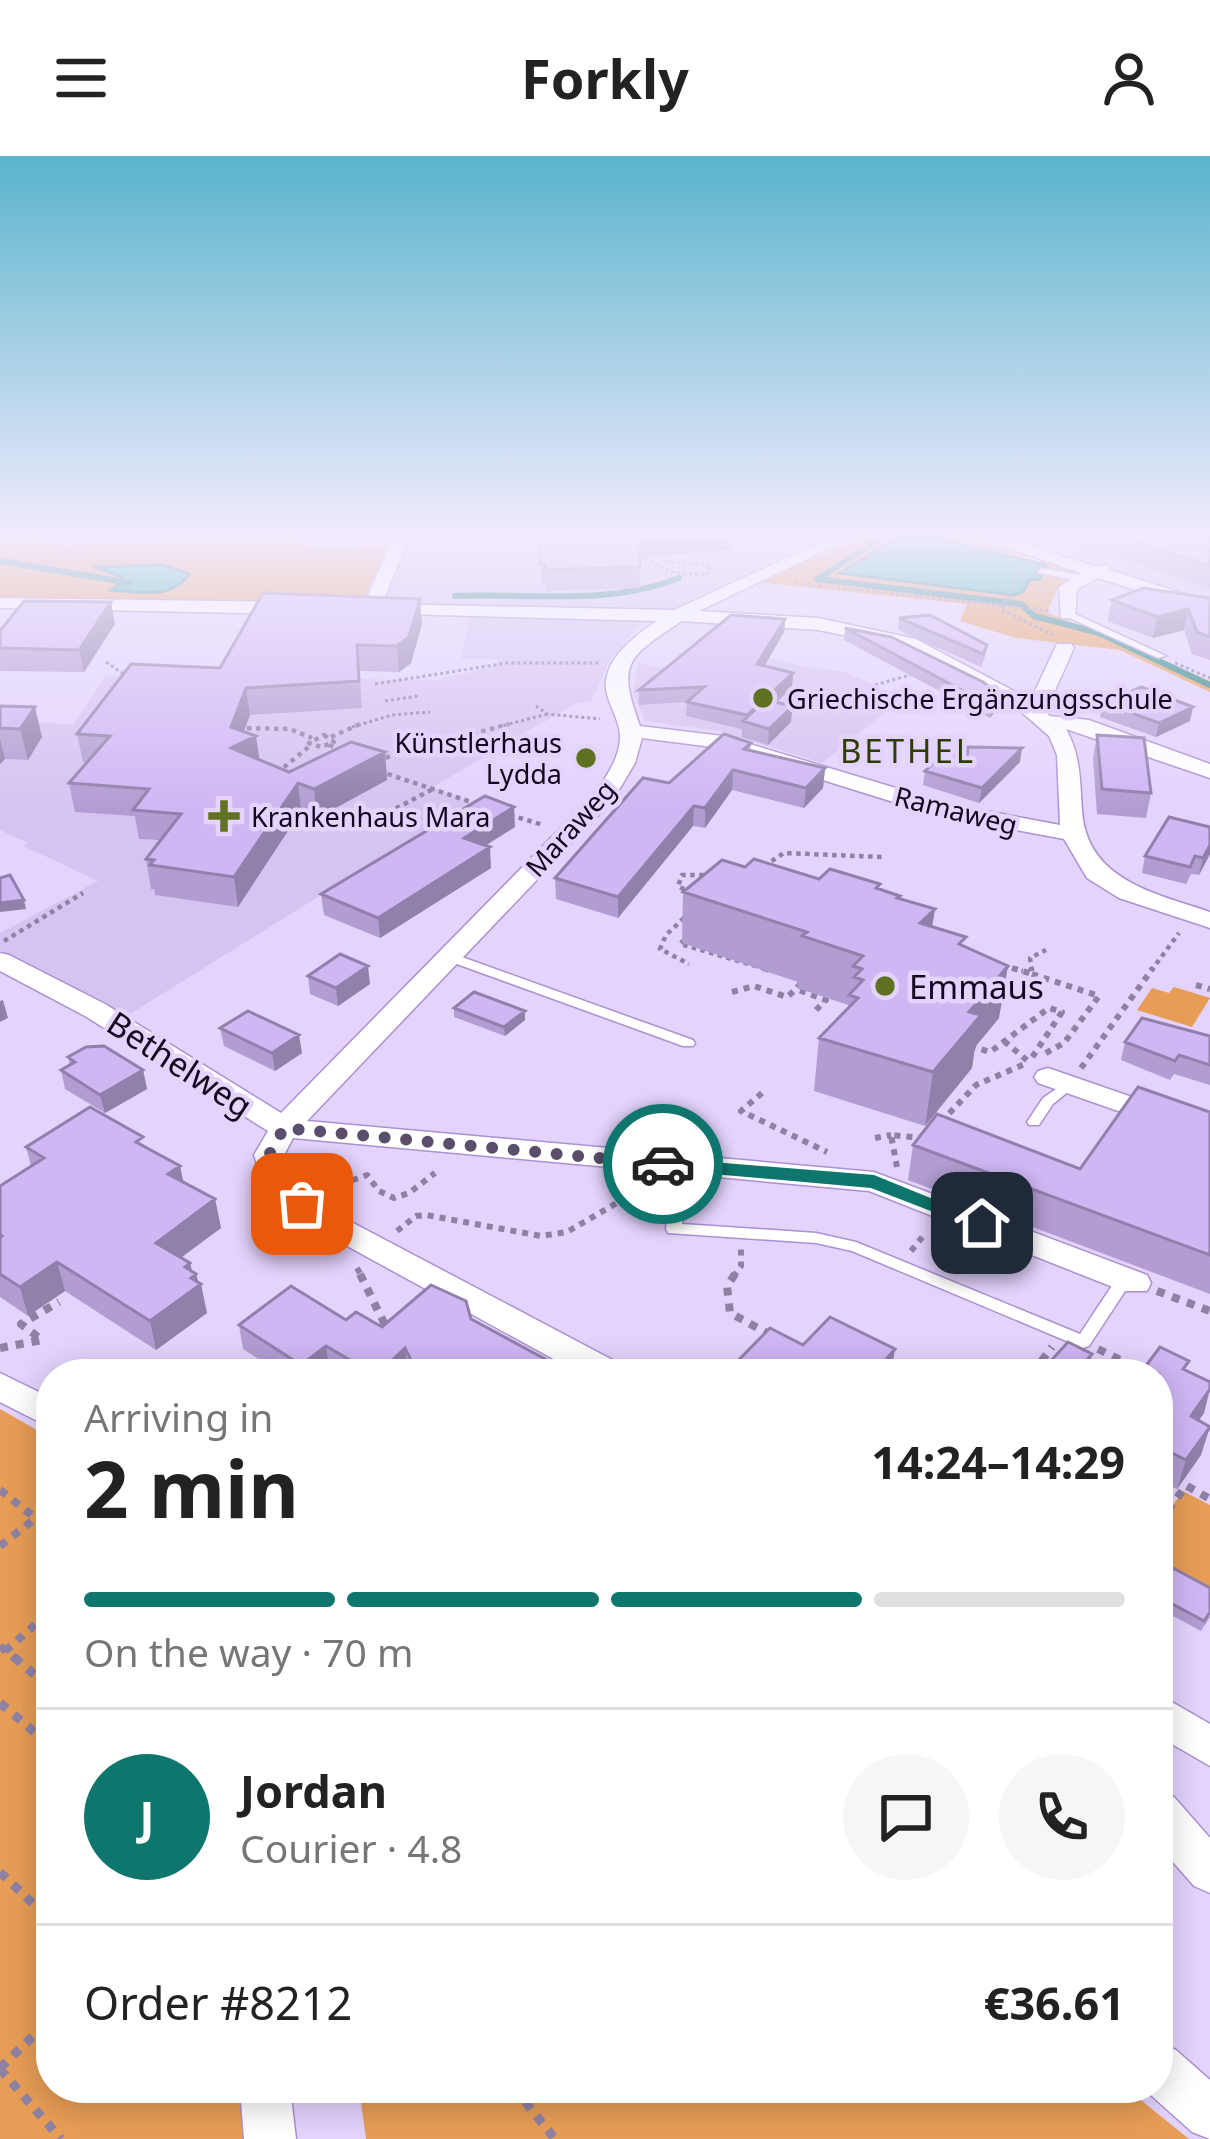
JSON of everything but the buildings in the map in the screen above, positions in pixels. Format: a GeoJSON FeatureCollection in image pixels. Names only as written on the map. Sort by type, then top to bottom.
{"type":"FeatureCollection","features":[{"type":"Feature","properties":{"kind":"street","name":"Maraweg"},"geometry":{"type":"LineString","coordinates":[[277,1141],[605,795],[623,765],[630,726],[615,690],[619,668],[670,624]]}},
{"type":"Feature","properties":{"kind":"street"},"geometry":{"type":"LineString","coordinates":[[800,624],[909,643],[1025,705],[1048,722],[1068,755],[1072,833],[1079,852],[1111,884],[1201,918]]}},
{"type":"Feature","properties":{"kind":"street"},"geometry":{"type":"LineString","coordinates":[[1025,705],[1042,698],[1064,648]]}},
{"type":"Feature","properties":{"kind":"street"},"geometry":{"type":"LineString","coordinates":[[1048,722],[1082,724],[1210,771]]}},
{"type":"Feature","properties":{"kind":"street","name":"Ramaweg"},"geometry":{"type":"LineString","coordinates":[[630,726],[706,736],[926,804],[1012,825],[1072,833]]}},
{"type":"Feature","properties":{"kind":"street","name":"Bethelweg"},"geometry":{"type":"LineString","coordinates":[[0,962],[95,1010],[277,1141],[277,1185],[327,1222],[582,1359]]}},
{"type":"Feature","properties":{"kind":"street"},"geometry":{"type":"LineString","coordinates":[[1049,1075],[1210,1133]]}},
{"type":"Feature","properties":{"kind":"street"},"geometry":{"type":"LineString","coordinates":[[277,1141],[848,1178],[890,1187],[1130,1281]]}},
{"type":"Feature","properties":{"kind":"street"},"geometry":{"type":"LineString","coordinates":[[0,1386],[36,1406]]}},
{"type":"Feature","properties":{"kind":"street"},"geometry":{"type":"LineString","coordinates":[[1173,1723],[1210,1747]]}},
{"type":"Feature","properties":{"kind":"street"},"geometry":{"type":"LineString","coordinates":[[1173,1829],[1210,1871]]}},
{"type":"Feature","properties":{"kind":"street"},"geometry":{"type":"LineString","coordinates":[[1173,2081],[1210,2114]]}},
{"type":"Feature","properties":{"kind":"street"},"geometry":{"type":"LineString","coordinates":[[266,2103],[270,2139]]}},
{"type":"Feature","properties":{"kind":"lane"},"geometry":{"type":"LineString","coordinates":[[1089,624],[1161,656]]}},
{"type":"Feature","properties":{"kind":"lane"},"geometry":{"type":"LineString","coordinates":[[448,956],[688,1043]]}},
{"type":"Feature","properties":{"kind":"lane"},"geometry":{"type":"LineString","coordinates":[[1034,1123],[1048,1101],[1049,1075]]}},
{"type":"Feature","properties":{"kind":"lane"},"geometry":{"type":"LineString","coordinates":[[679,1165],[674,1229],[816,1238],[856,1247],[1083,1342],[1130,1281]]}},
{"type":"Feature","properties":{"kind":"path"},"geometry":{"type":"LineString","coordinates":[[375,684],[507,663],[603,663],[607,624]]}},
{"type":"Feature","properties":{"kind":"path"},"geometry":{"type":"LineString","coordinates":[[1027,624],[1044,630],[1064,648]]}},
{"type":"Feature","properties":{"kind":"path"},"geometry":{"type":"LineString","coordinates":[[1161,656],[1210,678]]}},
{"type":"Feature","properties":{"kind":"path"},"geometry":{"type":"LineString","coordinates":[[106,662],[131,679]]}},
{"type":"Feature","properties":{"kind":"path"},"geometry":{"type":"LineString","coordinates":[[874,685],[952,664]]}},
{"type":"Feature","properties":{"kind":"path"},"geometry":{"type":"LineString","coordinates":[[385,701],[418,695]]}},
{"type":"Feature","properties":{"kind":"path"},"geometry":{"type":"LineString","coordinates":[[536,706],[548,715]]}},
{"type":"Feature","properties":{"kind":"path"},"geometry":{"type":"LineString","coordinates":[[274,783],[291,757],[312,741],[413,711],[430,712]]}},
{"type":"Feature","properties":{"kind":"path"},"geometry":{"type":"LineString","coordinates":[[536,823],[361,764],[548,715],[630,726]]}},
{"type":"Feature","properties":{"kind":"path"},"geometry":{"type":"LineString","coordinates":[[234,728],[290,729],[352,753]]}},
{"type":"Feature","properties":{"kind":"path"},"geometry":{"type":"LineString","coordinates":[[329,745],[334,740],[331,737]]}},
{"type":"Feature","properties":{"kind":"path"},"geometry":{"type":"LineString","coordinates":[[364,824],[431,790]]}},
{"type":"Feature","properties":{"kind":"path"},"geometry":{"type":"LineString","coordinates":[[749,876],[784,853],[882,856]]}},
{"type":"Feature","properties":{"kind":"path"},"geometry":{"type":"LineString","coordinates":[[698,902],[678,886],[680,878],[713,875]]}},
{"type":"Feature","properties":{"kind":"path"},"geometry":{"type":"LineString","coordinates":[[0,942],[83,893]]}},
{"type":"Feature","properties":{"kind":"path"},"geometry":{"type":"LineString","coordinates":[[689,964],[660,949],[666,935],[692,910]]}},
{"type":"Feature","properties":{"kind":"path"},"geometry":{"type":"LineString","coordinates":[[875,1138],[925,1137],[976,1085],[1049,1075],[1201,918]]}},
{"type":"Feature","properties":{"kind":"path"},"geometry":{"type":"LineString","coordinates":[[694,931],[680,944],[772,975],[779,968]]}},
{"type":"Feature","properties":{"kind":"path"},"geometry":{"type":"LineString","coordinates":[[1031,974],[1030,958],[1046,950]]}},
{"type":"Feature","properties":{"kind":"path"},"geometry":{"type":"LineString","coordinates":[[991,965],[1099,996],[1064,1043],[1049,1075]]}},
{"type":"Feature","properties":{"kind":"path"},"geometry":{"type":"LineString","coordinates":[[732,992],[754,986],[787,997],[807,977],[793,973]]}},
{"type":"Feature","properties":{"kind":"path"},"geometry":{"type":"LineString","coordinates":[[1196,985],[1210,989]]}},
{"type":"Feature","properties":{"kind":"path"},"geometry":{"type":"LineString","coordinates":[[796,989],[826,1000],[816,1010]]}},
{"type":"Feature","properties":{"kind":"path"},"geometry":{"type":"LineString","coordinates":[[951,1040],[990,1052],[1049,1008],[1059,1009],[1049,1075]]}},
{"type":"Feature","properties":{"kind":"path"},"geometry":{"type":"LineString","coordinates":[[1004,1041],[1049,1075]]}},
{"type":"Feature","properties":{"kind":"path"},"geometry":{"type":"LineString","coordinates":[[762,1093],[741,1111],[849,1163],[848,1178]]}},
{"type":"Feature","properties":{"kind":"path"},"geometry":{"type":"LineString","coordinates":[[890,1136],[898,1173],[890,1187]]}},
{"type":"Feature","properties":{"kind":"path"},"geometry":{"type":"LineString","coordinates":[[277,1141],[336,1186],[367,1174],[380,1192],[404,1196],[435,1173]]}},
{"type":"Feature","properties":{"kind":"path"},"geometry":{"type":"LineString","coordinates":[[400,1229],[416,1216],[426,1215],[542,1236],[567,1232],[639,1190]]}},
{"type":"Feature","properties":{"kind":"path"},"geometry":{"type":"LineString","coordinates":[[742,1233],[740,1266],[727,1286],[730,1312],[770,1334],[758,1348]]}},
{"type":"Feature","properties":{"kind":"path"},"geometry":{"type":"LineString","coordinates":[[358,1238],[349,1258],[363,1275],[394,1348]]}},
{"type":"Feature","properties":{"kind":"path"},"geometry":{"type":"LineString","coordinates":[[1130,1281],[1210,1312]]}},
{"type":"Feature","properties":{"kind":"path"},"geometry":{"type":"LineString","coordinates":[[0,1348],[42,1340],[21,1324],[58,1302]]}},
{"type":"Feature","properties":{"kind":"path"},"geometry":{"type":"LineString","coordinates":[[1043,1359],[1061,1334]]}},
{"type":"Feature","properties":{"kind":"path"},"geometry":{"type":"LineString","coordinates":[[1083,1342],[1118,1359]]}},
{"type":"Feature","properties":{"kind":"path"},"geometry":{"type":"LineString","coordinates":[[1173,1501],[1184,1485],[1207,1497],[1210,1484]]}},
{"type":"Feature","properties":{"kind":"path"},"geometry":{"type":"LineString","coordinates":[[0,1490],[36,1518],[0,1546]]}},
{"type":"Feature","properties":{"kind":"path"},"geometry":{"type":"LineString","coordinates":[[36,1622],[2,1648],[36,1676]]}},
{"type":"Feature","properties":{"kind":"path"},"geometry":{"type":"LineString","coordinates":[[0,1702],[36,1733]]}},
{"type":"Feature","properties":{"kind":"path"},"geometry":{"type":"LineString","coordinates":[[0,1871],[36,1906]]}},
{"type":"Feature","properties":{"kind":"path"},"geometry":{"type":"LineString","coordinates":[[36,2034],[0,2069],[61,2139]]}},
{"type":"Feature","properties":{"kind":"path"},"geometry":{"type":"LineString","coordinates":[[526,2103],[555,2139]]}},
{"type":"Feature","properties":{"kind":"shaded area","name":"Krankenhaus Mara"},"geometry":{"type":"Polygon","coordinates":[[[468,624],[641,624],[609,662],[591,702],[576,703],[433,787],[471,802],[125,1017],[0,951],[0,933],[98,881],[0,830],[0,719],[73,725],[106,676],[438,680],[497,665],[498,659],[461,659],[468,624]]]}},
{"type":"Feature","properties":{"kind":"shaded area"},"geometry":{"type":"Polygon","coordinates":[[[968,624],[1074,624],[1210,681],[1210,692],[1120,650],[1016,638],[968,624]]]}},
{"type":"Feature","properties":{"kind":"shaded area","name":"Griechische Ergänzungsschule"},"geometry":{"type":"Polygon","coordinates":[[[706,641],[844,672],[875,685],[897,703],[822,763],[719,731],[645,721],[633,693],[638,663],[671,670],[706,641]]]}},
{"type":"Feature","properties":{"kind":"shaded area"},"geometry":{"type":"Polygon","coordinates":[[[1174,987],[1210,998],[1192,1027],[1137,1010],[1152,988],[1169,993],[1174,987]]]}},
{"type":"Feature","properties":{"kind":"shaded area"},"geometry":{"type":"Polygon","coordinates":[[[0,1409],[36,1429],[36,2103],[250,2103],[253,2139],[0,2139],[0,1409]]]}},
{"type":"Feature","properties":{"kind":"shaded area"},"geometry":{"type":"Polygon","coordinates":[[[1183,1491],[1210,1505],[1210,1597],[1173,1576],[1173,1505],[1183,1491]]]}},
{"type":"Feature","properties":{"kind":"shaded area"},"geometry":{"type":"Polygon","coordinates":[[[361,2103],[1145,2103],[1189,2139],[366,2139],[361,2103]]]}},
{"type":"Feature","properties":{"kind":"waterway"},"geometry":{"type":"LineString","coordinates":[[1063,624],[1099,633],[1210,685]]}},
{"type":"Feature","properties":{"kind":"way so far"},"geometry":{"type":"LineString","coordinates":[[302,1204],[277,1185],[269,1155],[284,1128],[663,1164]]}},
{"type":"Feature","properties":{"kind":"place","name":"Griechische Ergänzungsschule"},"geometry":{"type":"Point","coordinates":[763,698]}},
{"type":"Feature","properties":{"kind":"place","name":"Künstlerhaus Lydda"},"geometry":{"type":"Point","coordinates":[586,758]}},
{"type":"Feature","properties":{"kind":"place","name":"Krankenhaus Mara"},"geometry":{"type":"Point","coordinates":[224,816]}},
{"type":"Feature","properties":{"kind":"place","name":"Emmaus"},"geometry":{"type":"Point","coordinates":[885,986]}},
{"type":"Feature","properties":{"kind":"district","name":"BETHEL"},"geometry":{"type":"Point","coordinates":[908,750]}},
{"type":"Feature","properties":{"kind":"route"},"geometry":{"type":"LineString","coordinates":[[663,1164],[874,1182],[982,1223]]}}]}
